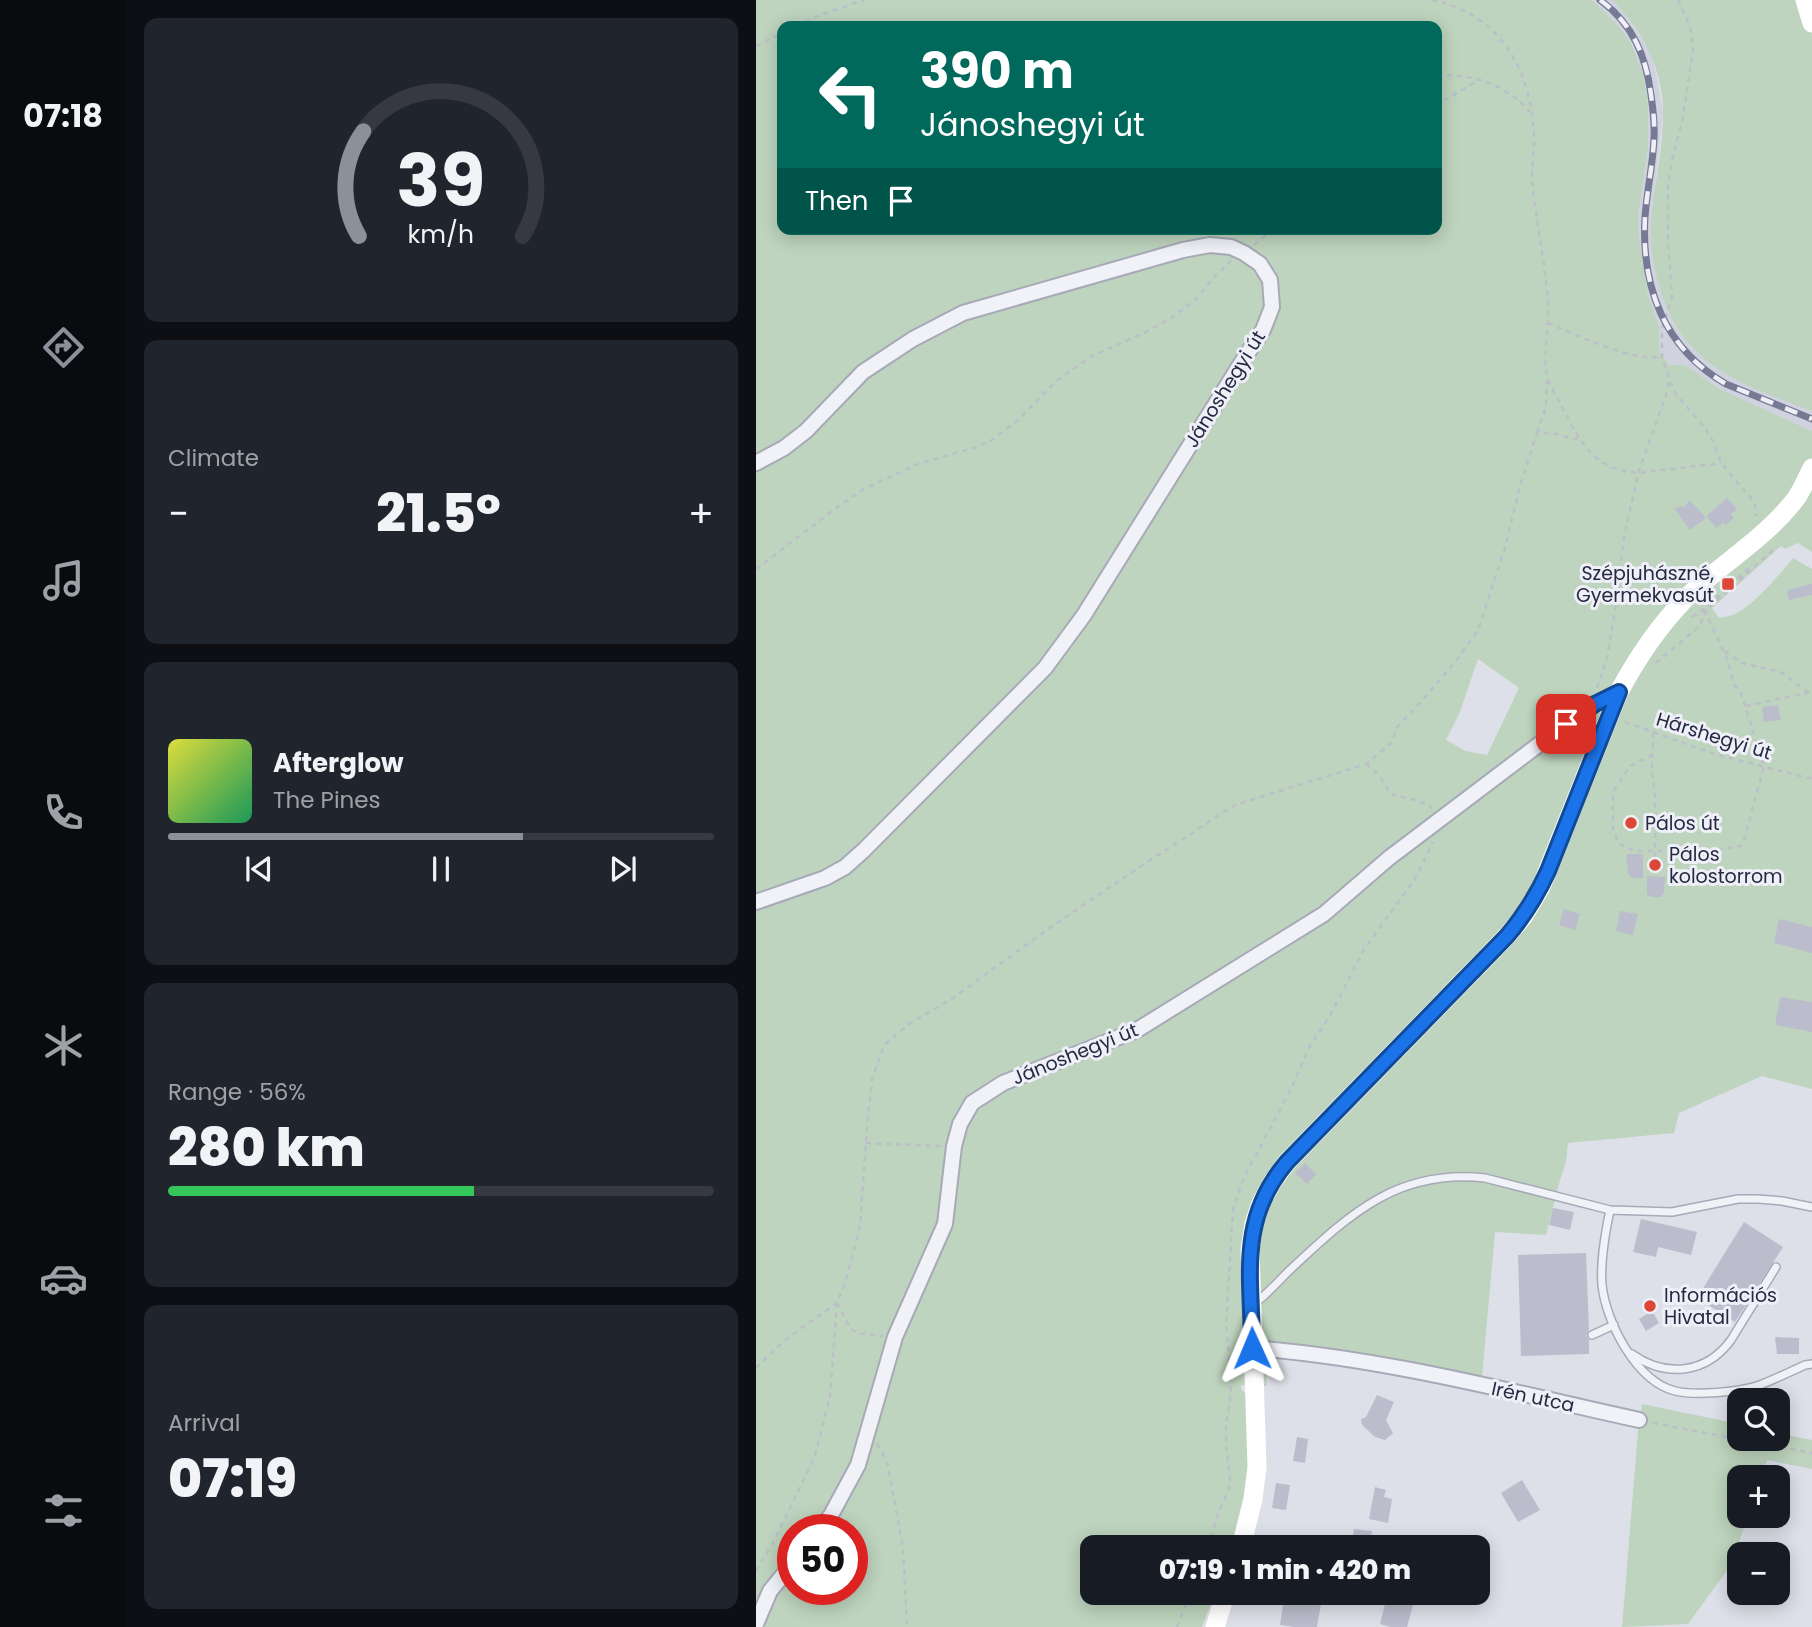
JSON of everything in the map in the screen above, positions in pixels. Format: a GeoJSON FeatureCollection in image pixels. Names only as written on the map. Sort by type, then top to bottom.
{"type":"FeatureCollection","features":[{"type":"Feature","properties":{"kind":"main road"},"geometry":{"type":"LineString","coordinates":[[1805,0],[1812,23]]}},
{"type":"Feature","properties":{"kind":"main road"},"geometry":{"type":"LineString","coordinates":[[1244,1535],[1257,1467],[1251,1239],[1265,1194],[1287,1162],[1523,917],[1548,871],[1602,710],[1619,692],[1635,663],[1669,616],[1787,509],[1797,497],[1812,468]]}},
{"type":"Feature","properties":{"kind":"main road"},"geometry":{"type":"LineString","coordinates":[[1215,1627],[1222,1605]]}},
{"type":"Feature","properties":{"kind":"street"},"geometry":{"type":"LineString","coordinates":[[756,463],[784,448],[806,431],[863,372],[913,339],[963,313],[1183,250],[1210,245],[1231,247],[1244,253]]}},
{"type":"Feature","properties":{"kind":"street","name":"Jánoshegyi út"},"geometry":{"type":"LineString","coordinates":[[756,902],[825,878],[845,867],[1045,668],[1084,615],[1263,330],[1272,307],[1270,280],[1260,264],[1244,253]]}},
{"type":"Feature","properties":{"kind":"street","name":"Jánoshegyi út"},"geometry":{"type":"LineString","coordinates":[[832,1514],[858,1465],[895,1337],[945,1224],[954,1146],[960,1124],[972,1103],[1003,1083],[1137,1030],[1324,914],[1389,858],[1566,724],[1602,710]]}},
{"type":"Feature","properties":{"kind":"street","name":"Irén utca"},"geometry":{"type":"LineString","coordinates":[[1252,1348],[1366,1362],[1639,1420]]}},
{"type":"Feature","properties":{"kind":"street"},"geometry":{"type":"LineString","coordinates":[[756,1624],[770,1591],[777,1582]]}},
{"type":"Feature","properties":{"kind":"lane"},"geometry":{"type":"LineString","coordinates":[[1251,1307],[1318,1244],[1372,1201],[1428,1179],[1465,1176],[1485,1178],[1610,1210],[1672,1212],[1738,1199],[1782,1201],[1812,1207]]}},
{"type":"Feature","properties":{"kind":"lane"},"geometry":{"type":"LineString","coordinates":[[1610,1210],[1605,1233],[1602,1283],[1604,1297],[1620,1339],[1638,1365],[1656,1382],[1675,1391],[1697,1394],[1751,1388],[1812,1363]]}},
{"type":"Feature","properties":{"kind":"lane"},"geometry":{"type":"LineString","coordinates":[[1629,1351],[1649,1364],[1663,1367],[1688,1369],[1707,1363],[1731,1340],[1776,1267]]}},
{"type":"Feature","properties":{"kind":"lane"},"geometry":{"type":"LineString","coordinates":[[1592,1335],[1614,1325]]}},
{"type":"Feature","properties":{"kind":"path"},"geometry":{"type":"LineString","coordinates":[[807,21],[864,0]]}},
{"type":"Feature","properties":{"kind":"path"},"geometry":{"type":"LineString","coordinates":[[756,1572],[814,1456],[830,1396],[837,1303],[860,1226],[872,1080],[884,1045],[909,1024],[953,998],[1044,932],[1235,805],[1366,764],[1391,743],[1398,726],[1422,702],[1478,629],[1546,407],[1545,359],[1548,323],[1543,250],[1532,177],[1532,115],[1519,66],[1499,36],[1458,7],[1432,0]]}},
{"type":"Feature","properties":{"kind":"path"},"geometry":{"type":"LineString","coordinates":[[1678,0],[1690,26],[1693,50],[1668,185],[1672,296],[1662,329],[1662,356],[1675,393],[1704,427],[1721,463],[1755,503],[1757,515]]}},
{"type":"Feature","properties":{"kind":"path"},"geometry":{"type":"LineString","coordinates":[[756,46],[777,36]]}},
{"type":"Feature","properties":{"kind":"path"},"geometry":{"type":"LineString","coordinates":[[1442,76],[1479,80],[1508,92],[1532,115]]}},
{"type":"Feature","properties":{"kind":"path"},"geometry":{"type":"LineString","coordinates":[[1442,103],[1479,80]]}},
{"type":"Feature","properties":{"kind":"path"},"geometry":{"type":"LineString","coordinates":[[756,569],[864,489],[918,464],[992,440],[1017,421],[1054,383],[1090,357],[1170,319],[1196,299],[1226,265],[1266,235]]}},
{"type":"Feature","properties":{"kind":"path"},"geometry":{"type":"LineString","coordinates":[[1548,323],[1617,350],[1648,358],[1662,356]]}},
{"type":"Feature","properties":{"kind":"path"},"geometry":{"type":"LineString","coordinates":[[1547,376],[1586,450],[1602,461],[1620,470],[1638,473],[1721,463]]}},
{"type":"Feature","properties":{"kind":"path"},"geometry":{"type":"LineString","coordinates":[[1602,710],[1597,686],[1607,659],[1624,538],[1638,473],[1666,396],[1669,379]]}},
{"type":"Feature","properties":{"kind":"path"},"geometry":{"type":"LineString","coordinates":[[1537,433],[1552,432],[1579,439]]}},
{"type":"Feature","properties":{"kind":"path"},"geometry":{"type":"LineString","coordinates":[[1653,755],[1630,766],[1613,792],[1613,828],[1618,843],[1634,851],[1715,851],[1738,848],[1743,844],[1764,766],[1746,706],[1735,686],[1723,649],[1705,611],[1772,551],[1770,548]]}},
{"type":"Feature","properties":{"kind":"path"},"geometry":{"type":"LineString","coordinates":[[1723,649],[1742,663],[1781,672],[1810,692]]}},
{"type":"Feature","properties":{"kind":"path"},"geometry":{"type":"LineString","coordinates":[[1746,706],[1810,692]]}},
{"type":"Feature","properties":{"kind":"path","name":"Hárshegyi út"},"geometry":{"type":"LineString","coordinates":[[1602,710],[1653,733],[1714,754],[1812,779]]}},
{"type":"Feature","properties":{"kind":"path"},"geometry":{"type":"LineString","coordinates":[[1653,733],[1655,862]]}},
{"type":"Feature","properties":{"kind":"path"},"geometry":{"type":"LineString","coordinates":[[1212,1535],[1229,1488],[1230,1478],[1226,1424],[1231,1380],[1226,1325],[1233,1209],[1244,1177],[1291,1089],[1309,1048],[1331,1014],[1363,951],[1415,879],[1444,817],[1416,799],[1389,793],[1373,768],[1366,764]]}},
{"type":"Feature","properties":{"kind":"path"},"geometry":{"type":"LineString","coordinates":[[865,1143],[954,1146]]}},
{"type":"Feature","properties":{"kind":"path"},"geometry":{"type":"LineString","coordinates":[[837,1303],[850,1328],[857,1333],[895,1337]]}},
{"type":"Feature","properties":{"kind":"path"},"geometry":{"type":"LineString","coordinates":[[756,1368],[785,1340],[837,1303]]}},
{"type":"Feature","properties":{"kind":"path"},"geometry":{"type":"LineString","coordinates":[[1639,1420],[1812,1453]]}},
{"type":"Feature","properties":{"kind":"path"},"geometry":{"type":"LineString","coordinates":[[868,1430],[887,1461],[904,1547],[907,1627]]}},
{"type":"Feature","properties":{"kind":"path"},"geometry":{"type":"LineString","coordinates":[[1177,1627],[1186,1605]]}},
{"type":"Feature","properties":{"kind":"shaded area"},"geometry":{"type":"Polygon","coordinates":[[[1592,0],[1612,0],[1625,13],[1649,50],[1656,72],[1663,113],[1651,223],[1653,255],[1665,302],[1676,326],[1726,374],[1812,411],[1812,431],[1720,389],[1685,365],[1670,365],[1660,353],[1659,327],[1648,295],[1639,237],[1638,218],[1648,149],[1648,104],[1644,76],[1630,41],[1592,0]]]}},
{"type":"Feature","properties":{"kind":"green space"},"geometry":{"type":"Polygon","coordinates":[[[756,0],[1592,0],[1630,41],[1644,76],[1648,104],[1648,149],[1638,218],[1639,237],[1648,295],[1659,326],[1660,353],[1670,365],[1685,365],[1720,389],[1812,431],[1812,552],[1798,543],[1785,549],[1781,546],[1712,608],[1719,618],[1742,610],[1766,589],[1793,558],[1812,569],[1812,1089],[1762,1076],[1679,1113],[1674,1133],[1568,1143],[1566,1162],[1546,1235],[1495,1232],[1482,1377],[1366,1355],[1266,1341],[1267,1386],[1241,1385],[1241,1389],[1248,1396],[1250,1455],[1246,1491],[1235,1535],[1080,1535],[1080,1605],[1210,1605],[1202,1627],[756,1627],[756,0]],[[1478,659],[1460,712],[1446,740],[1466,751],[1487,755],[1519,688],[1478,659]]]}},
{"type":"Feature","properties":{"kind":"green space"},"geometry":{"type":"Polygon","coordinates":[[[1612,0],[1812,0],[1812,411],[1757,390],[1717,369],[1685,338],[1669,312],[1656,274],[1651,234],[1663,127],[1660,82],[1642,37],[1612,0]]]}},
{"type":"Feature","properties":{"kind":"green space"},"geometry":{"type":"Polygon","coordinates":[[[1642,1404],[1727,1422],[1727,1451],[1790,1451],[1790,1435],[1812,1440],[1812,1469],[1767,1460],[1765,1465],[1727,1465],[1727,1528],[1744,1528],[1739,1542],[1727,1542],[1727,1570],[1688,1624],[1622,1627],[1642,1404]]]}},
{"type":"Feature","properties":{"kind":"building"},"geometry":{"type":"Polygon","coordinates":[[[1727,498],[1737,509],[1731,514],[1734,518],[1726,525],[1723,522],[1717,528],[1706,516],[1727,498]]]}},
{"type":"Feature","properties":{"kind":"building"},"geometry":{"type":"Polygon","coordinates":[[[1690,500],[1706,518],[1690,530],[1674,508],[1685,506],[1690,500]]]}},
{"type":"Feature","properties":{"kind":"building"},"geometry":{"type":"Polygon","coordinates":[[[1812,584],[1812,595],[1789,600],[1787,590],[1812,584]]]}},
{"type":"Feature","properties":{"kind":"building"},"geometry":{"type":"Polygon","coordinates":[[[1778,705],[1781,720],[1764,722],[1762,707],[1778,705]]]}},
{"type":"Feature","properties":{"kind":"building"},"geometry":{"type":"Polygon","coordinates":[[[1626,854],[1643,854],[1643,878],[1632,878],[1628,874],[1626,854]]]}},
{"type":"Feature","properties":{"kind":"building"},"geometry":{"type":"Polygon","coordinates":[[[1647,876],[1665,877],[1664,893],[1661,897],[1647,894],[1647,876]]]}},
{"type":"Feature","properties":{"kind":"building"},"geometry":{"type":"Polygon","coordinates":[[[1564,909],[1580,914],[1575,930],[1559,925],[1564,909]]]}},
{"type":"Feature","properties":{"kind":"building"},"geometry":{"type":"Polygon","coordinates":[[[1620,911],[1638,914],[1633,935],[1616,931],[1620,911]]]}},
{"type":"Feature","properties":{"kind":"building"},"geometry":{"type":"Polygon","coordinates":[[[1779,919],[1812,927],[1812,953],[1774,943],[1779,919]]]}},
{"type":"Feature","properties":{"kind":"building"},"geometry":{"type":"Polygon","coordinates":[[[1780,997],[1812,1002],[1812,1032],[1775,1025],[1780,997]]]}},
{"type":"Feature","properties":{"kind":"building"},"geometry":{"type":"Polygon","coordinates":[[[1305,1163],[1316,1174],[1307,1184],[1295,1173],[1305,1163]]]}},
{"type":"Feature","properties":{"kind":"building"},"geometry":{"type":"Polygon","coordinates":[[[1553,1208],[1574,1212],[1570,1230],[1549,1225],[1553,1208]]]}},
{"type":"Feature","properties":{"kind":"building"},"geometry":{"type":"Polygon","coordinates":[[[1641,1219],[1697,1232],[1691,1255],[1658,1247],[1656,1257],[1633,1252],[1641,1219]]]}},
{"type":"Feature","properties":{"kind":"building"},"geometry":{"type":"Polygon","coordinates":[[[1744,1222],[1783,1247],[1735,1322],[1697,1298],[1744,1222]]]}},
{"type":"Feature","properties":{"kind":"building"},"geometry":{"type":"Polygon","coordinates":[[[1586,1253],[1589,1330],[1586,1335],[1589,1340],[1589,1354],[1521,1356],[1518,1255],[1586,1253]]]}},
{"type":"Feature","properties":{"kind":"building"},"geometry":{"type":"Polygon","coordinates":[[[1652,1311],[1659,1323],[1646,1331],[1639,1319],[1652,1311]]]}},
{"type":"Feature","properties":{"kind":"building"},"geometry":{"type":"Polygon","coordinates":[[[1775,1337],[1799,1338],[1799,1354],[1777,1354],[1775,1337]]]}},
{"type":"Feature","properties":{"kind":"building"},"geometry":{"type":"Polygon","coordinates":[[[1377,1395],[1394,1402],[1386,1420],[1393,1433],[1385,1440],[1375,1437],[1362,1425],[1361,1419],[1366,1417],[1377,1395]]]}},
{"type":"Feature","properties":{"kind":"building"},"geometry":{"type":"Polygon","coordinates":[[[1297,1437],[1308,1439],[1305,1463],[1293,1461],[1297,1437]]]}},
{"type":"Feature","properties":{"kind":"building"},"geometry":{"type":"Polygon","coordinates":[[[1522,1480],[1540,1510],[1518,1522],[1501,1493],[1522,1480]]]}},
{"type":"Feature","properties":{"kind":"building"},"geometry":{"type":"Polygon","coordinates":[[[1276,1483],[1290,1485],[1286,1510],[1272,1508],[1276,1483]]]}},
{"type":"Feature","properties":{"kind":"building"},"geometry":{"type":"Polygon","coordinates":[[[1375,1487],[1386,1490],[1384,1497],[1392,1499],[1388,1523],[1369,1519],[1375,1487]]]}},
{"type":"Feature","properties":{"kind":"building"},"geometry":{"type":"Polygon","coordinates":[[[1354,1529],[1372,1531],[1371,1535],[1353,1535],[1354,1529]]]}},
{"type":"Feature","properties":{"kind":"building"},"geometry":{"type":"Polygon","coordinates":[[[1283,1605],[1321,1605],[1317,1627],[1280,1625],[1283,1605]]]}},
{"type":"Feature","properties":{"kind":"building"},"geometry":{"type":"Polygon","coordinates":[[[1385,1605],[1413,1605],[1407,1627],[1380,1624],[1385,1605]]]}},
{"type":"Feature","properties":{"kind":"railway"},"geometry":{"type":"LineString","coordinates":[[1600,0],[1629,30],[1641,54],[1649,81],[1654,132],[1645,217],[1645,243],[1647,268],[1661,313],[1672,334],[1687,353],[1726,384],[1812,419]]}},
{"type":"Feature","properties":{"kind":"place","name":"Szépjuhászné, Gyermekvasút"},"geometry":{"type":"Point","coordinates":[1728,584]}},
{"type":"Feature","properties":{"kind":"place","name":"Pálos út"},"geometry":{"type":"Point","coordinates":[1631,823]}},
{"type":"Feature","properties":{"kind":"place","name":"Pálos kolostorrom"},"geometry":{"type":"Point","coordinates":[1655,865]}},
{"type":"Feature","properties":{"kind":"place","name":"Információs Hivatal"},"geometry":{"type":"Point","coordinates":[1650,1306]}},
{"type":"Feature","properties":{"kind":"route"},"geometry":{"type":"LineString","coordinates":[[1252,1348],[1250,1249],[1257,1213],[1265,1194],[1287,1162],[1523,917],[1548,871],[1619,692],[1595,704],[1566,724]]}}]}
